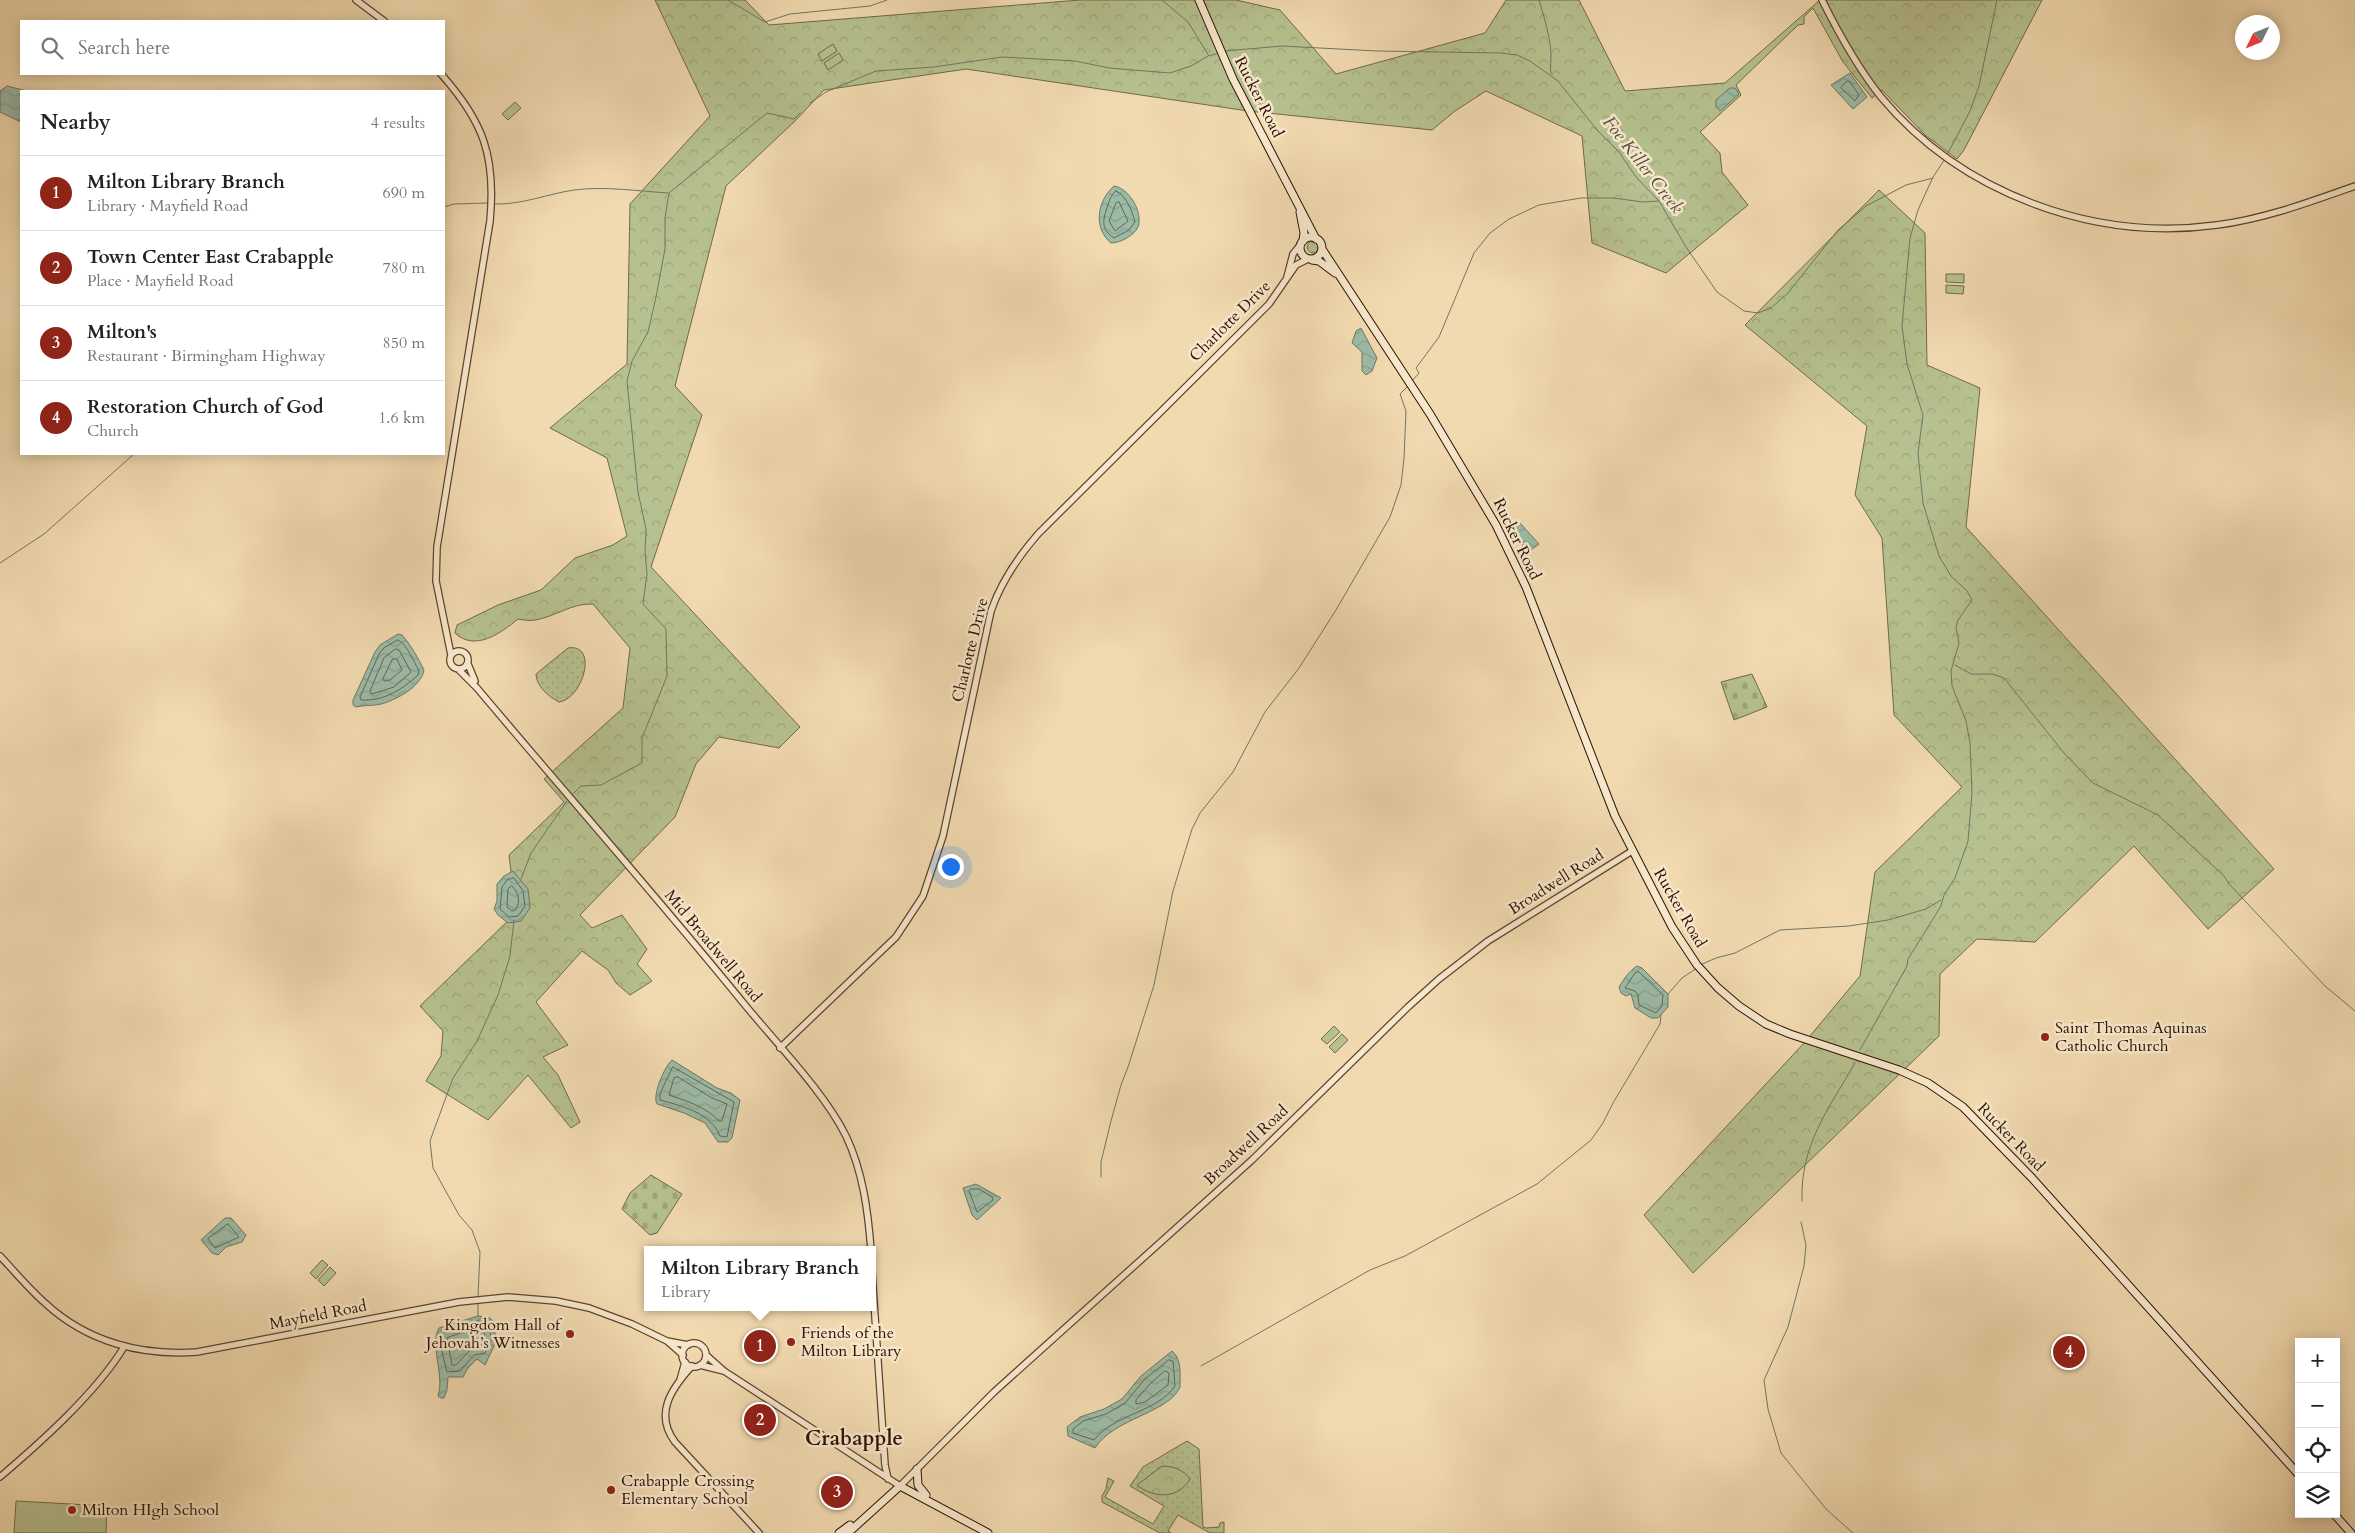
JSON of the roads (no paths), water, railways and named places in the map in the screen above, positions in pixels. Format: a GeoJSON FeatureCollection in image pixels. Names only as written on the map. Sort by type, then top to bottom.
{"type":"FeatureCollection","features":[{"type":"Feature","properties":{"kind":"main road","name":"Rucker Road"},"geometry":{"type":"LineString","coordinates":[[1199,0],[1225,61],[1316,239]]}},
{"type":"Feature","properties":{"kind":"main road","name":"Rucker Road"},"geometry":{"type":"LineString","coordinates":[[1298,204],[1304,229],[1302,243]]}},
{"type":"Feature","properties":{"kind":"main road"},"geometry":{"type":"LineString","coordinates":[[1310,237],[1316,239],[1320,242],[1322,249],[1317,258],[1309,259],[1302,254],[1302,243],[1310,237]]}},
{"type":"Feature","properties":{"kind":"main road","name":"Rucker Road"},"geometry":{"type":"LineString","coordinates":[[1322,249],[1454,454],[1505,542],[1526,587],[1603,788],[1632,851],[1680,941],[1718,988],[1739,1006],[1766,1024],[1790,1034],[1899,1070],[1928,1083],[1963,1107],[2032,1178],[2297,1473]]}},
{"type":"Feature","properties":{"kind":"main road","name":"Rucker Road"},"geometry":{"type":"LineString","coordinates":[[1309,259],[1330,268],[1344,282]]}},
{"type":"Feature","properties":{"kind":"main road"},"geometry":{"type":"LineString","coordinates":[[917,1469],[918,1485],[922,1493],[958,1513],[959,1517]]}},
{"type":"Feature","properties":{"kind":"main road"},"geometry":{"type":"LineString","coordinates":[[900,1486],[988,1533]]}},
{"type":"Feature","properties":{"kind":"main road"},"geometry":{"type":"LineString","coordinates":[[848,1533],[900,1486]]}},
{"type":"Feature","properties":{"kind":"main road"},"geometry":{"type":"LineString","coordinates":[[900,1486],[979,1533]]}},
{"type":"Feature","properties":{"kind":"main road"},"geometry":{"type":"LineString","coordinates":[[839,1533],[864,1517]]}},
{"type":"Feature","properties":{"kind":"main road"},"geometry":{"type":"LineString","coordinates":[[2338,1518],[2352,1533]]}},
{"type":"Feature","properties":{"kind":"street"},"geometry":{"type":"LineString","coordinates":[[356,0],[383,20]]}},
{"type":"Feature","properties":{"kind":"street"},"geometry":{"type":"LineString","coordinates":[[1822,0],[1848,49],[1877,91],[1896,114],[1941,154],[1958,166],[2006,192],[2038,206],[2102,223],[2135,227],[2181,228],[2234,223],[2272,214],[2355,186]]}},
{"type":"Feature","properties":{"kind":"street"},"geometry":{"type":"LineString","coordinates":[[442,75],[459,94],[479,128],[490,160],[492,191],[490,221],[437,547],[436,581],[451,655],[450,665],[459,670],[468,664],[466,655],[459,651],[447,632]]}},
{"type":"Feature","properties":{"kind":"street","name":"Charlotte Drive"},"geometry":{"type":"LineString","coordinates":[[1287,279],[1293,254],[1302,243]]}},
{"type":"Feature","properties":{"kind":"street","name":"Charlotte Drive"},"geometry":{"type":"LineString","coordinates":[[780,1048],[896,937],[923,896],[943,836],[991,610],[1012,568],[1038,534],[1276,296],[1296,265],[1309,259]]}},
{"type":"Feature","properties":{"kind":"street"},"geometry":{"type":"LineString","coordinates":[[451,655],[459,651]]}},
{"type":"Feature","properties":{"kind":"street","name":"Mid Broadwell Road"},"geometry":{"type":"LineString","coordinates":[[468,664],[478,688]]}},
{"type":"Feature","properties":{"kind":"street","name":"Mid Broadwell Road"},"geometry":{"type":"LineString","coordinates":[[459,670],[478,688],[826,1103],[848,1142],[861,1177],[867,1204],[871,1246]]}},
{"type":"Feature","properties":{"kind":"street","name":"Broadwell Road"},"geometry":{"type":"LineString","coordinates":[[900,1486],[994,1392],[1252,1160],[1439,979],[1488,941],[1632,851]]}},
{"type":"Feature","properties":{"kind":"street","name":"Mayfield Road"},"geometry":{"type":"LineString","coordinates":[[0,1256],[43,1302],[60,1317],[80,1330],[124,1347],[160,1353],[197,1352],[479,1299],[522,1298],[575,1304],[632,1324],[667,1341],[688,1345]]}},
{"type":"Feature","properties":{"kind":"street"},"geometry":{"type":"LineString","coordinates":[[875,1311],[885,1465],[888,1479]]}},
{"type":"Feature","properties":{"kind":"street","name":"Mayfield Road"},"geometry":{"type":"LineString","coordinates":[[667,1341],[683,1355]]}},
{"type":"Feature","properties":{"kind":"street"},"geometry":{"type":"LineString","coordinates":[[759,1533],[669,1433],[664,1419],[665,1410],[680,1380],[685,1362],[683,1355],[688,1345],[693,1343],[700,1345],[706,1355],[724,1371],[900,1486]]}},
{"type":"Feature","properties":{"kind":"street"},"geometry":{"type":"LineString","coordinates":[[0,1477],[74,1407],[100,1379],[124,1347]]}},
{"type":"Feature","properties":{"kind":"street"},"geometry":{"type":"LineString","coordinates":[[700,1365],[706,1355]]}},
{"type":"Feature","properties":{"kind":"street"},"geometry":{"type":"LineString","coordinates":[[685,1362],[692,1366],[700,1365],[724,1371]]}},
{"type":"Feature","properties":{"kind":"street"},"geometry":{"type":"LineString","coordinates":[[680,1380],[692,1366]]}},
{"type":"Feature","properties":{"kind":"street"},"geometry":{"type":"LineString","coordinates":[[873,1469],[881,1469],[885,1465]]}},
{"type":"Feature","properties":{"kind":"water"},"geometry":{"type":"Polygon","coordinates":[[[1850,73],[1867,97],[1853,109],[1831,85],[1850,73]]]}},
{"type":"Feature","properties":{"kind":"water"},"geometry":{"type":"Polygon","coordinates":[[[7,86],[23,90],[20,90],[20,122],[0,112],[0,91],[7,86]]]}},
{"type":"Feature","properties":{"kind":"water"},"geometry":{"type":"Polygon","coordinates":[[[1730,88],[1735,88],[1739,94],[1720,111],[1716,106],[1716,100],[1730,88]]]}},
{"type":"Feature","properties":{"kind":"water"},"geometry":{"type":"Polygon","coordinates":[[[1114,186],[1129,195],[1136,206],[1139,223],[1136,231],[1128,237],[1111,243],[1101,230],[1099,214],[1104,199],[1114,186]]]}},
{"type":"Feature","properties":{"kind":"water"},"geometry":{"type":"Polygon","coordinates":[[[1361,328],[1377,358],[1372,371],[1366,375],[1362,371],[1362,352],[1352,343],[1356,331],[1361,328]]]}},
{"type":"Feature","properties":{"kind":"water"},"geometry":{"type":"Polygon","coordinates":[[[1520,523],[1539,544],[1527,553],[1512,528],[1520,523]]]}},
{"type":"Feature","properties":{"kind":"water"},"geometry":{"type":"Polygon","coordinates":[[[398,634],[402,635],[417,656],[424,670],[422,676],[407,692],[394,699],[378,705],[356,707],[353,705],[353,700],[375,652],[380,645],[398,634]]]}},
{"type":"Feature","properties":{"kind":"water"},"geometry":{"type":"Polygon","coordinates":[[[513,871],[528,889],[530,908],[521,921],[508,923],[494,909],[497,901],[497,884],[504,876],[513,871]]]}},
{"type":"Feature","properties":{"kind":"water"},"geometry":{"type":"Polygon","coordinates":[[[1637,966],[1642,968],[1668,994],[1668,1007],[1658,1018],[1651,1018],[1635,1008],[1631,994],[1626,996],[1621,993],[1619,987],[1629,973],[1637,966]]]}},
{"type":"Feature","properties":{"kind":"water"},"geometry":{"type":"Polygon","coordinates":[[[672,1060],[740,1100],[732,1138],[728,1142],[718,1142],[705,1123],[684,1113],[657,1104],[656,1095],[660,1082],[672,1060]]]}},
{"type":"Feature","properties":{"kind":"water"},"geometry":{"type":"Polygon","coordinates":[[[976,1184],[1001,1198],[977,1220],[972,1215],[963,1188],[976,1184]]]}},
{"type":"Feature","properties":{"kind":"water"},"geometry":{"type":"Polygon","coordinates":[[[225,1218],[231,1218],[246,1235],[242,1242],[226,1247],[218,1255],[212,1253],[201,1240],[225,1218]]]}},
{"type":"Feature","properties":{"kind":"water"},"geometry":{"type":"Polygon","coordinates":[[[478,1316],[490,1318],[494,1322],[496,1342],[485,1365],[477,1359],[468,1368],[463,1377],[448,1377],[447,1390],[444,1398],[441,1398],[438,1396],[440,1378],[436,1351],[436,1335],[439,1328],[478,1316]]]}},
{"type":"Feature","properties":{"kind":"water"},"geometry":{"type":"Polygon","coordinates":[[[1172,1351],[1179,1363],[1180,1372],[1180,1387],[1174,1396],[1153,1410],[1115,1429],[1095,1448],[1068,1436],[1067,1427],[1080,1417],[1104,1409],[1122,1399],[1141,1376],[1172,1351]]]}},
{"type":"Feature","properties":{"kind":"waterway","name":"Foe Killer Creek"},"geometry":{"type":"LineString","coordinates":[[728,0],[765,22],[790,14],[870,6],[887,0]]}},
{"type":"Feature","properties":{"kind":"waterway","name":"Foe Killer Creek"},"geometry":{"type":"LineString","coordinates":[[1162,0],[1188,22],[1209,56],[1219,53]]}},
{"type":"Feature","properties":{"kind":"waterway"},"geometry":{"type":"LineString","coordinates":[[1539,0],[1549,40],[1551,74]]}},
{"type":"Feature","properties":{"kind":"waterway","name":"Foe Killer Creek"},"geometry":{"type":"LineString","coordinates":[[1947,155],[1970,111],[1979,86],[1997,0]]}},
{"type":"Feature","properties":{"kind":"waterway","name":"Foe Killer Creek"},"geometry":{"type":"LineString","coordinates":[[1225,51],[1282,46],[1377,51],[1501,53],[1517,55],[1530,61],[1558,81],[1597,130],[1619,152],[1636,177],[1659,201],[1686,247],[1717,292],[1744,311],[1758,313],[1771,308],[1788,293],[1838,230],[1866,206],[1906,185],[1933,178]]}},
{"type":"Feature","properties":{"kind":"waterway"},"geometry":{"type":"LineString","coordinates":[[810,103],[826,92],[876,71],[934,67],[1002,57],[1075,61],[1109,68],[1170,73],[1191,66],[1208,56]]}},
{"type":"Feature","properties":{"kind":"waterway"},"geometry":{"type":"LineString","coordinates":[[572,795],[581,786],[601,785],[642,763],[642,738],[667,676],[666,629],[643,604],[647,574],[645,552],[646,529],[638,492],[627,381],[632,361],[648,332],[656,297],[665,249],[665,218],[669,193],[767,113],[794,119],[800,113]]}},
{"type":"Feature","properties":{"kind":"waterway"},"geometry":{"type":"LineString","coordinates":[[1860,1050],[1907,966],[1908,959],[1941,906],[1944,895],[1955,878],[1968,841],[1972,793],[1970,743],[1966,721],[1952,686],[1951,671],[1959,643],[1956,627],[1958,620],[1972,600],[1967,591],[1951,576],[1939,556],[1923,503],[1918,453],[1923,415],[1907,364],[1902,326],[1910,238],[1918,210],[1933,177],[1945,159]]}},
{"type":"Feature","properties":{"kind":"waterway"},"geometry":{"type":"LineString","coordinates":[[494,204],[515,203],[574,190],[597,188],[668,193]]}},
{"type":"Feature","properties":{"kind":"waterway"},"geometry":{"type":"LineString","coordinates":[[1412,381],[1419,373],[1416,368],[1439,337],[1474,253],[1490,233],[1509,219],[1539,205],[1581,198],[1613,198],[1643,202],[1659,201]]}},
{"type":"Feature","properties":{"kind":"waterway"},"geometry":{"type":"LineString","coordinates":[[445,207],[454,204],[488,203]]}},
{"type":"Feature","properties":{"kind":"waterway"},"geometry":{"type":"LineString","coordinates":[[1101,1177],[1101,1162],[1111,1121],[1154,985],[1173,891],[1192,829],[1200,813],[1233,772],[1265,712],[1299,668],[1336,610],[1390,517],[1401,485],[1404,458],[1406,411],[1400,394],[1408,386]]}},
{"type":"Feature","properties":{"kind":"waterway"},"geometry":{"type":"LineString","coordinates":[[0,563],[44,534],[133,455]]}},
{"type":"Feature","properties":{"kind":"waterway"},"geometry":{"type":"LineString","coordinates":[[1955,665],[1971,674],[1992,674],[2004,678],[2064,753],[2093,783],[2158,815],[2224,876],[2230,885],[2325,986],[2355,1011]]}},
{"type":"Feature","properties":{"kind":"waterway"},"geometry":{"type":"LineString","coordinates":[[521,879],[531,853],[567,801]]}},
{"type":"Feature","properties":{"kind":"waterway"},"geometry":{"type":"LineString","coordinates":[[1700,965],[1735,953],[1780,930],[1849,926],[1888,920],[1926,909],[1941,900]]}},
{"type":"Feature","properties":{"kind":"waterway"},"geometry":{"type":"LineString","coordinates":[[478,1297],[480,1252],[472,1230],[459,1215],[433,1168],[430,1141],[453,1078],[477,1041],[498,995],[510,956],[514,920]]}},
{"type":"Feature","properties":{"kind":"waterway"},"geometry":{"type":"LineString","coordinates":[[1668,994],[1682,978],[1697,968]]}},
{"type":"Feature","properties":{"kind":"waterway"},"geometry":{"type":"LineString","coordinates":[[1201,1366],[1370,1270],[1405,1256],[1537,1184],[1591,1140],[1603,1123],[1660,1024],[1661,1015]]}},
{"type":"Feature","properties":{"kind":"waterway"},"geometry":{"type":"LineString","coordinates":[[1802,1201],[1806,1162],[1811,1145],[1826,1113],[1855,1063]]}},
{"type":"Feature","properties":{"kind":"waterway"},"geometry":{"type":"LineString","coordinates":[[1801,1222],[1806,1245],[1804,1266],[1788,1327],[1764,1380],[1768,1409],[1781,1453],[1826,1509],[1853,1533]]}},
{"type":"Feature","properties":{"kind":"waterway"},"geometry":{"type":"LineString","coordinates":[[478,1301],[478,1316]]}},
{"type":"Feature","properties":{"kind":"place","name":"Saint Thomas Aquinas Catholic Church"},"geometry":{"type":"Point","coordinates":[2045,1037]}},
{"type":"Feature","properties":{"kind":"place","name":"Kingdom Hall of Jehovah’s Witnesses"},"geometry":{"type":"Point","coordinates":[570,1334]}},
{"type":"Feature","properties":{"kind":"place","name":"Friends of the Milton Library"},"geometry":{"type":"Point","coordinates":[791,1342]}},
{"type":"Feature","properties":{"kind":"place","name":"Milton Library Branch"},"geometry":{"type":"Point","coordinates":[760,1346]}},
{"type":"Feature","properties":{"kind":"place","name":"Restoration Church of God"},"geometry":{"type":"Point","coordinates":[2069,1352]}},
{"type":"Feature","properties":{"kind":"place","name":"Town Center East Crabapple"},"geometry":{"type":"Point","coordinates":[760,1420]}},
{"type":"Feature","properties":{"kind":"place","name":"Crabapple Crossing Elementary School"},"geometry":{"type":"Point","coordinates":[611,1490]}},
{"type":"Feature","properties":{"kind":"place","name":"Milton's"},"geometry":{"type":"Point","coordinates":[837,1492]}},
{"type":"Feature","properties":{"kind":"place","name":"Milton HIgh School"},"geometry":{"type":"Point","coordinates":[72,1510]}},
{"type":"Feature","properties":{"kind":"district","name":"Crabapple"},"geometry":{"type":"Point","coordinates":[854,1438]}}]}
